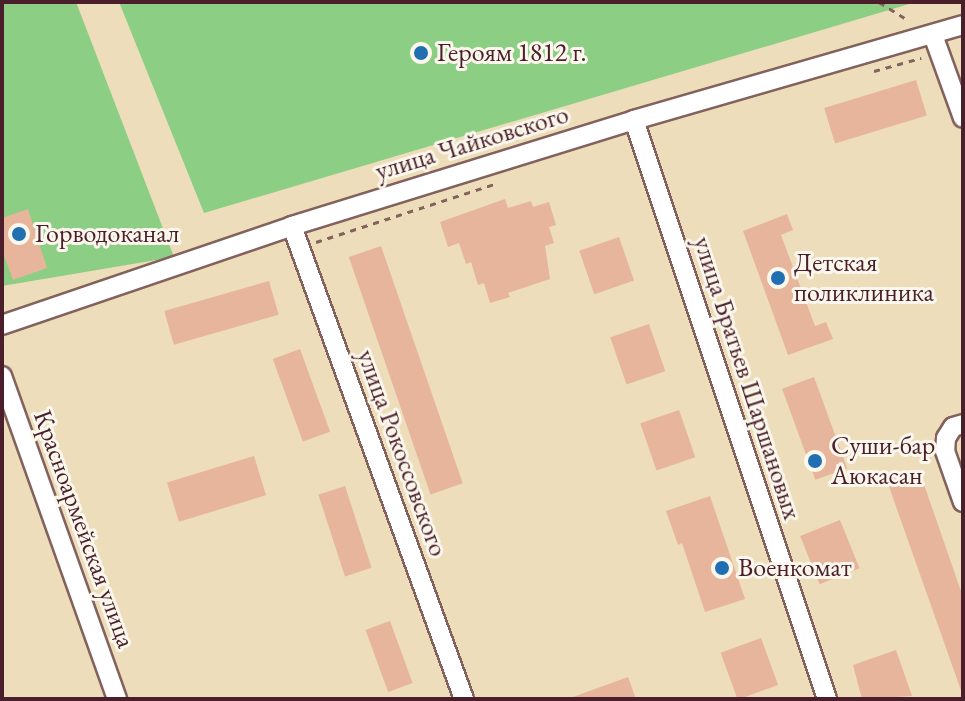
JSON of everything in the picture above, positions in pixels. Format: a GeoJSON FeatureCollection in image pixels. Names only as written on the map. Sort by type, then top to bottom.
{"type":"FeatureCollection","features":[{"type":"Feature","properties":{"kind":"street","name":"улица Чайковского"},"geometry":{"type":"LineString","coordinates":[[2,325],[292,226],[634,120],[963,25]]}},
{"type":"Feature","properties":{"kind":"street"},"geometry":{"type":"LineString","coordinates":[[933,35],[963,118]]}},
{"type":"Feature","properties":{"kind":"street","name":"улица Братьев Шаршановых"},"geometry":{"type":"LineString","coordinates":[[634,120],[827,699]]}},
{"type":"Feature","properties":{"kind":"street","name":"улица Рокоссовского"},"geometry":{"type":"LineString","coordinates":[[292,226],[464,699]]}},
{"type":"Feature","properties":{"kind":"street","name":"Красноармейская улица"},"geometry":{"type":"LineString","coordinates":[[2,376],[117,699]]}},
{"type":"Feature","properties":{"kind":"street"},"geometry":{"type":"LineString","coordinates":[[963,424],[953,427],[946,438],[945,451],[963,502]]}},
{"type":"Feature","properties":{"kind":"path"},"geometry":{"type":"LineString","coordinates":[[879,2],[933,35]]}},
{"type":"Feature","properties":{"kind":"green space"},"geometry":{"type":"Polygon","coordinates":[[[2,2],[76,2],[174,257],[2,286],[2,2]]]}},
{"type":"Feature","properties":{"kind":"green space"},"geometry":{"type":"Polygon","coordinates":[[[119,2],[916,2],[204,213],[119,2]]]}},
{"type":"Feature","properties":{"kind":"building"},"geometry":{"type":"Polygon","coordinates":[[[916,80],[927,115],[835,143],[824,108],[916,80]]]}},
{"type":"Feature","properties":{"kind":"building"},"geometry":{"type":"Polygon","coordinates":[[[505,199],[508,208],[531,201],[533,207],[549,202],[556,225],[549,227],[554,243],[545,246],[550,279],[508,293],[510,297],[490,303],[484,283],[478,285],[471,262],[466,264],[459,243],[448,247],[440,222],[505,199]]]}},
{"type":"Feature","properties":{"kind":"building","name":"Горводоканал"},"geometry":{"type":"Polygon","coordinates":[[[28,209],[47,268],[13,280],[2,250],[2,218],[28,209]]]}},
{"type":"Feature","properties":{"kind":"building","name":"Детская поликлиника"},"geometry":{"type":"Polygon","coordinates":[[[787,214],[793,230],[781,235],[815,326],[826,322],[833,339],[788,355],[743,231],[787,214]]]}},
{"type":"Feature","properties":{"kind":"building"},"geometry":{"type":"Polygon","coordinates":[[[619,237],[634,280],[594,294],[579,251],[619,237]]]}},
{"type":"Feature","properties":{"kind":"building"},"geometry":{"type":"Polygon","coordinates":[[[381,246],[463,483],[431,494],[349,257],[381,246]]]}},
{"type":"Feature","properties":{"kind":"building"},"geometry":{"type":"Polygon","coordinates":[[[269,281],[279,315],[174,345],[164,311],[269,281]]]}},
{"type":"Feature","properties":{"kind":"building"},"geometry":{"type":"Polygon","coordinates":[[[649,324],[665,371],[627,385],[610,337],[649,324]]]}},
{"type":"Feature","properties":{"kind":"building"},"geometry":{"type":"Polygon","coordinates":[[[300,349],[330,432],[303,442],[273,359],[300,349]]]}},
{"type":"Feature","properties":{"kind":"building"},"geometry":{"type":"Polygon","coordinates":[[[814,377],[847,468],[815,480],[782,389],[814,377]]]}},
{"type":"Feature","properties":{"kind":"building"},"geometry":{"type":"Polygon","coordinates":[[[679,410],[695,457],[657,471],[640,423],[679,410]]]}},
{"type":"Feature","properties":{"kind":"building"},"geometry":{"type":"Polygon","coordinates":[[[254,456],[266,495],[179,522],[167,483],[254,456]]]}},
{"type":"Feature","properties":{"kind":"building"},"geometry":{"type":"Polygon","coordinates":[[[919,470],[963,597],[963,696],[887,481],[919,470]]]}},
{"type":"Feature","properties":{"kind":"building"},"geometry":{"type":"Polygon","coordinates":[[[345,486],[372,568],[345,576],[318,495],[345,486]]]}},
{"type":"Feature","properties":{"kind":"building"},"geometry":{"type":"Polygon","coordinates":[[[710,496],[745,599],[705,612],[682,543],[678,545],[666,511],[710,496]]]}},
{"type":"Feature","properties":{"kind":"building"},"geometry":{"type":"Polygon","coordinates":[[[840,520],[859,568],[820,584],[800,536],[840,520]]]}},
{"type":"Feature","properties":{"kind":"building"},"geometry":{"type":"Polygon","coordinates":[[[390,621],[413,683],[388,692],[366,630],[390,621]]]}},
{"type":"Feature","properties":{"kind":"building"},"geometry":{"type":"Polygon","coordinates":[[[761,638],[778,685],[737,699],[721,653],[761,638]]]}},
{"type":"Feature","properties":{"kind":"building"},"geometry":{"type":"Polygon","coordinates":[[[896,650],[912,696],[862,699],[853,665],[896,650]]]}},
{"type":"Feature","properties":{"kind":"building"},"geometry":{"type":"Polygon","coordinates":[[[628,677],[636,699],[573,697],[628,677]]]}},
{"type":"Feature","properties":{"kind":"place","name":"Героям 1812 г."},"geometry":{"type":"Point","coordinates":[421,53]}},
{"type":"Feature","properties":{"kind":"place","name":"Горводоканал"},"geometry":{"type":"Point","coordinates":[19,234]}},
{"type":"Feature","properties":{"kind":"place","name":"Детская поликлиника"},"geometry":{"type":"Point","coordinates":[778,278]}},
{"type":"Feature","properties":{"kind":"place","name":"Суши-бар Аюкасан"},"geometry":{"type":"Point","coordinates":[815,461]}},
{"type":"Feature","properties":{"kind":"place","name":"Военкомат"},"geometry":{"type":"Point","coordinates":[722,568]}}]}
